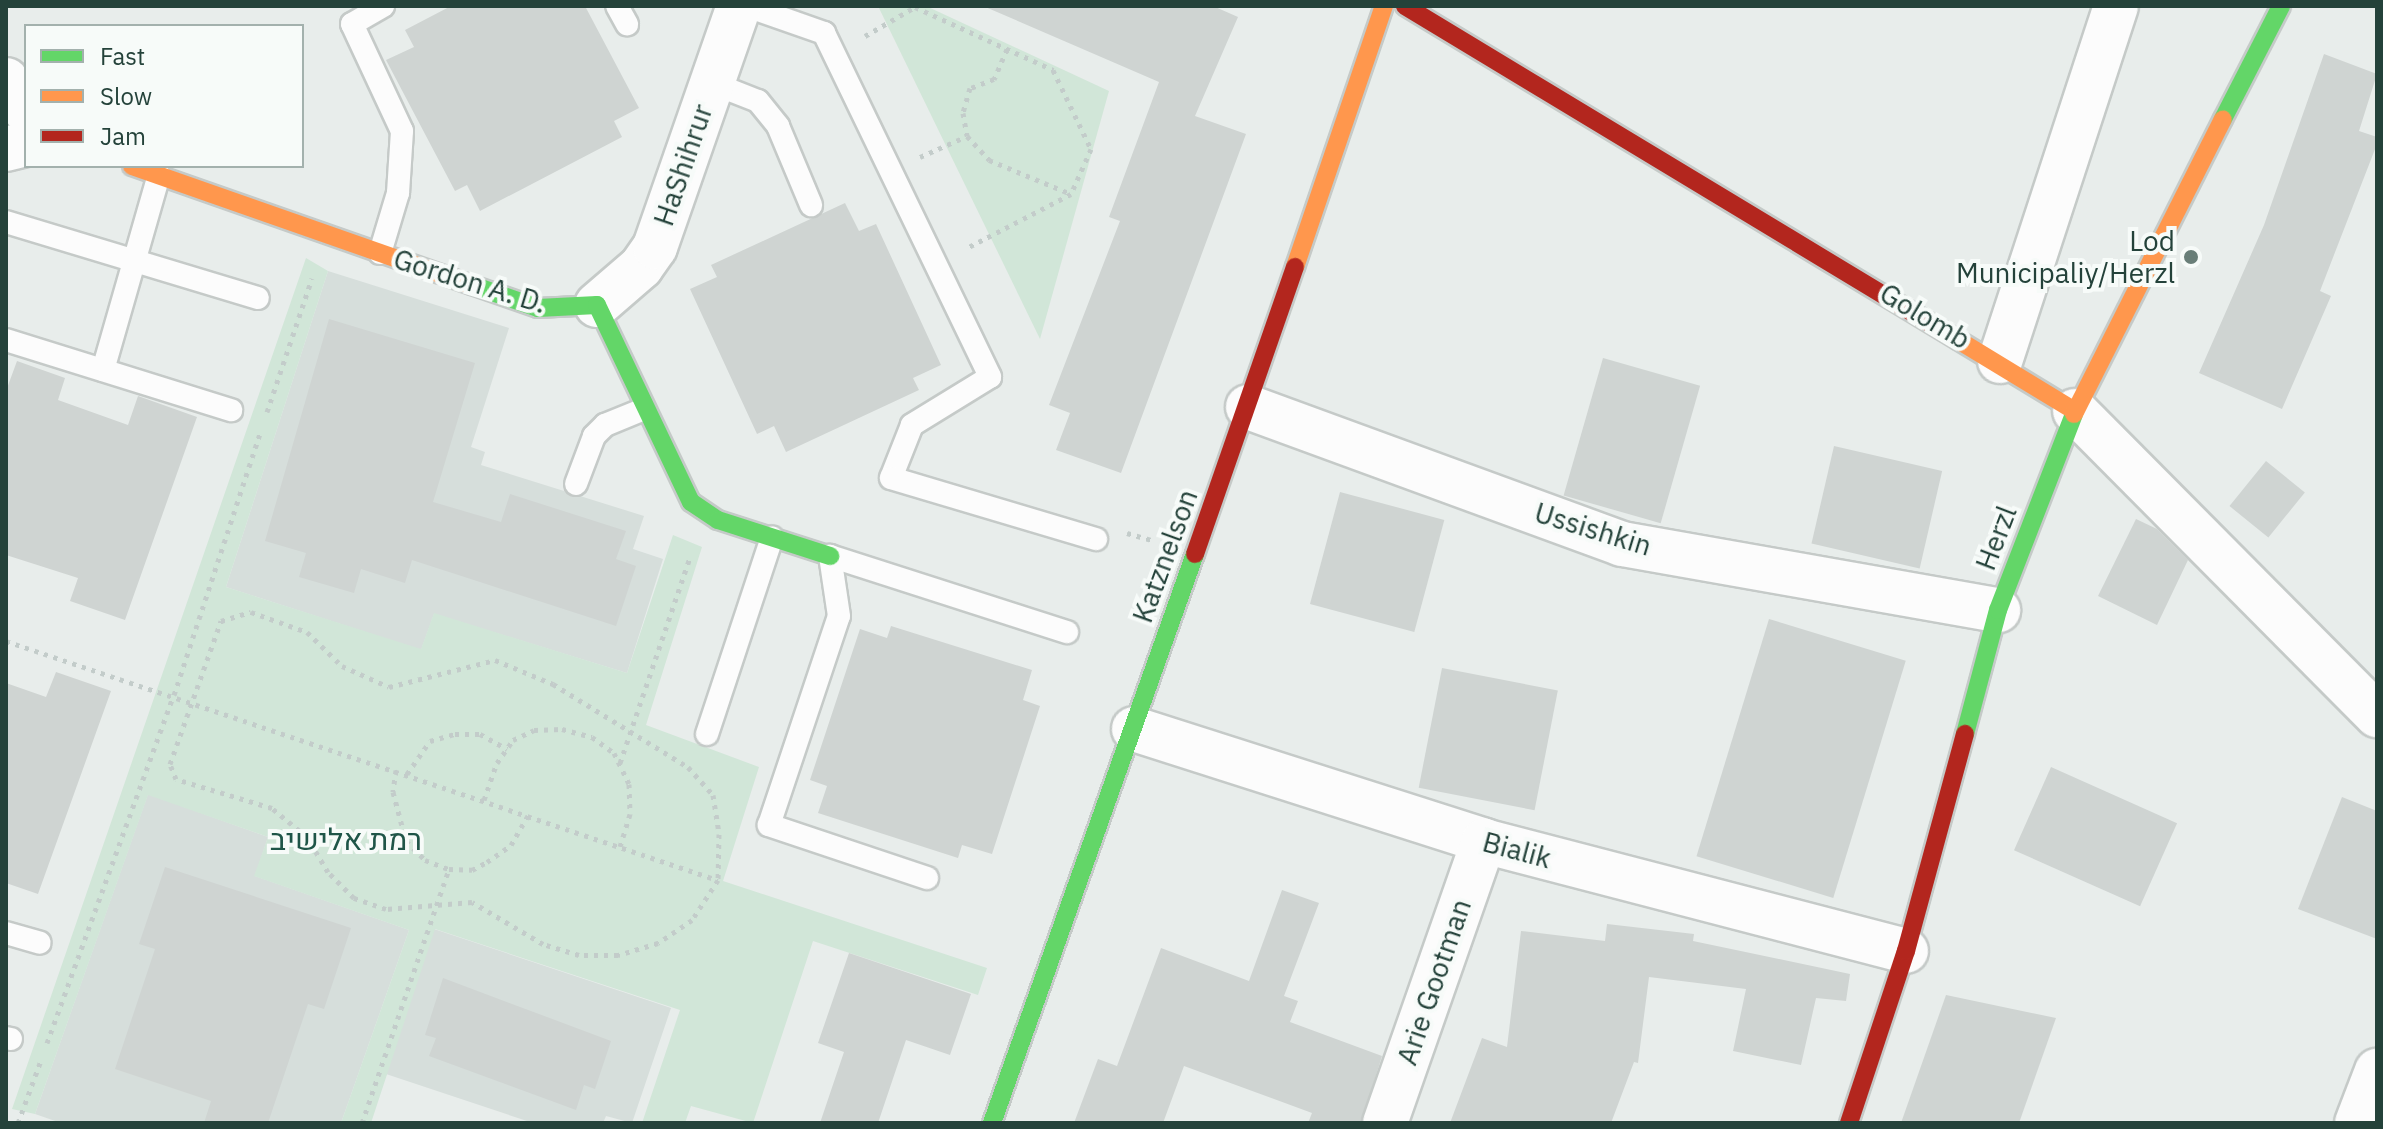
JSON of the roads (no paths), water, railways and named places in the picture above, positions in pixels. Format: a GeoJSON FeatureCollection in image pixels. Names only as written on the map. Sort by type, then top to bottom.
{"type":"FeatureCollection","features":[{"type":"Feature","properties":{"kind":"street","name":"HaShihrur"},"geometry":{"type":"LineString","coordinates":[[597,305],[641,267],[655,247],[739,6]]}},
{"type":"Feature","properties":{"kind":"street","name":"Katznelson"},"geometry":{"type":"LineString","coordinates":[[992,1123],[1248,407],[1384,6]]}},
{"type":"Feature","properties":{"kind":"street","name":"Golomb"},"geometry":{"type":"LineString","coordinates":[[1405,6],[2000,361],[2075,411],[2377,715]]}},
{"type":"Feature","properties":{"kind":"street"},"geometry":{"type":"LineString","coordinates":[[2000,361],[2116,6]]}},
{"type":"Feature","properties":{"kind":"street","name":"Herzl"},"geometry":{"type":"LineString","coordinates":[[1849,1123],[1906,951],[1998,610],[2075,411],[2281,6]]}},
{"type":"Feature","properties":{"kind":"street"},"geometry":{"type":"LineString","coordinates":[[6,80],[24,108]]}},
{"type":"Feature","properties":{"kind":"street","name":"Gordon A. D."},"geometry":{"type":"LineString","coordinates":[[138,168],[538,308],[597,305]]}},
{"type":"Feature","properties":{"kind":"street"},"geometry":{"type":"LineString","coordinates":[[597,305],[682,491],[704,513],[830,556]]}},
{"type":"Feature","properties":{"kind":"street","name":"Ussishkin"},"geometry":{"type":"LineString","coordinates":[[1248,407],[1622,544],[1998,610]]}},
{"type":"Feature","properties":{"kind":"street","name":"Bialik"},"geometry":{"type":"LineString","coordinates":[[1134,729],[1484,841],[1906,951]]}},
{"type":"Feature","properties":{"kind":"street","name":"Arie Gootman"},"geometry":{"type":"LineString","coordinates":[[1385,1123],[1484,841]]}},
{"type":"Feature","properties":{"kind":"street"},"geometry":{"type":"LineString","coordinates":[[2357,1123],[2377,1071]]}},
{"type":"Feature","properties":{"kind":"lane"},"geometry":{"type":"LineString","coordinates":[[380,253],[398,193],[402,131],[352,24],[383,6]]}},
{"type":"Feature","properties":{"kind":"lane"},"geometry":{"type":"LineString","coordinates":[[747,6],[824,33],[990,377],[912,425],[891,478],[1096,539]]}},
{"type":"Feature","properties":{"kind":"lane"},"geometry":{"type":"LineString","coordinates":[[712,83],[758,101],[778,126],[811,205]]}},
{"type":"Feature","properties":{"kind":"lane"},"geometry":{"type":"LineString","coordinates":[[103,370],[159,175]]}},
{"type":"Feature","properties":{"kind":"lane"},"geometry":{"type":"LineString","coordinates":[[6,222],[258,298]]}},
{"type":"Feature","properties":{"kind":"lane"},"geometry":{"type":"LineString","coordinates":[[6,340],[231,410]]}},
{"type":"Feature","properties":{"kind":"lane"},"geometry":{"type":"LineString","coordinates":[[576,484],[594,436],[605,425],[644,409]]}},
{"type":"Feature","properties":{"kind":"lane"},"geometry":{"type":"LineString","coordinates":[[707,734],[772,537]]}},
{"type":"Feature","properties":{"kind":"lane"},"geometry":{"type":"LineString","coordinates":[[927,878],[769,825],[839,616],[830,556],[1067,632]]}},
{"type":"Feature","properties":{"kind":"lane"},"geometry":{"type":"LineString","coordinates":[[6,933],[40,943]]}},
{"type":"Feature","properties":{"kind":"place","name":"Lod Municipaliy/Herzl"},"geometry":{"type":"Point","coordinates":[2191,257]}},
{"type":"Feature","properties":{"kind":"district","name":"רמת אלישיב"},"geometry":{"type":"Point","coordinates":[346,839]}}]}
